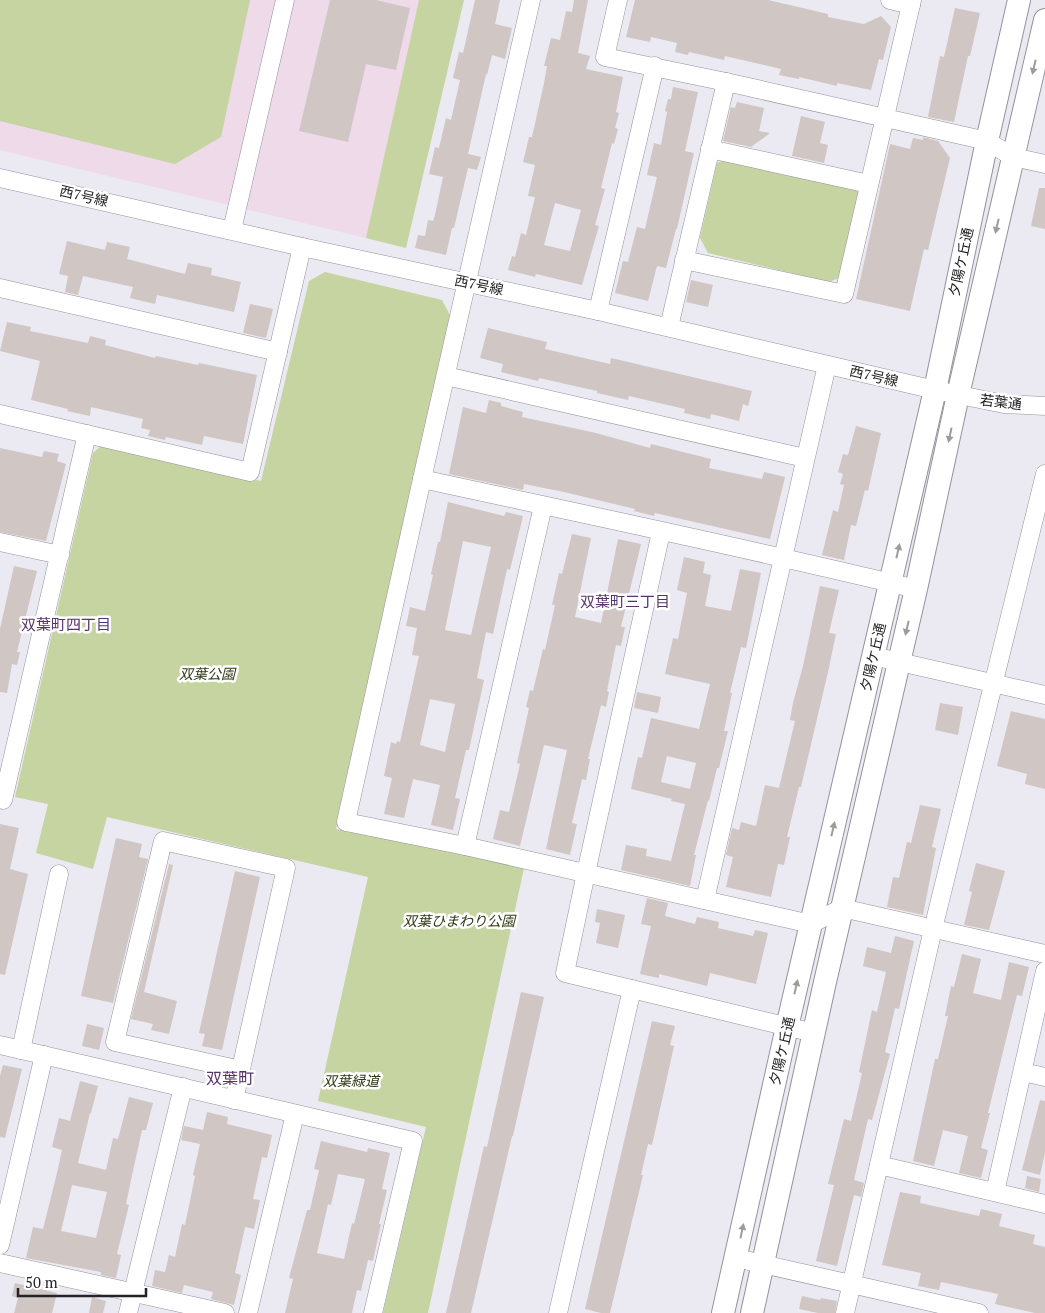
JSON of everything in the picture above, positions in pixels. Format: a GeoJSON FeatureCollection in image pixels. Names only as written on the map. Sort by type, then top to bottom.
{"type":"FeatureCollection","features":[{"type":"Feature","properties":{"kind":"main road","name":"夕陽ケ丘通"},"geometry":{"type":"LineString","coordinates":[[723,1313],[787,1027],[935,390],[987,141],[1019,0]]}},
{"type":"Feature","properties":{"kind":"main road","name":"夕陽ケ丘通"},"geometry":{"type":"LineString","coordinates":[[752,1313],[842,908],[900,663],[958,395],[1045,20]]}},
{"type":"Feature","properties":{"kind":"street"},"geometry":{"type":"LineString","coordinates":[[232,230],[285,0]]}},
{"type":"Feature","properties":{"kind":"street"},"geometry":{"type":"LineString","coordinates":[[531,0],[346,822],[465,846],[811,924],[842,908],[1045,954]]}},
{"type":"Feature","properties":{"kind":"street"},"geometry":{"type":"LineString","coordinates":[[618,0],[605,57],[655,66],[987,141],[1013,157],[1045,164]]}},
{"type":"Feature","properties":{"kind":"street"},"geometry":{"type":"LineString","coordinates":[[684,260],[844,294],[911,2],[890,0]]}},
{"type":"Feature","properties":{"kind":"street"},"geometry":{"type":"LineString","coordinates":[[598,310],[655,66]]}},
{"type":"Feature","properties":{"kind":"street"},"geometry":{"type":"LineString","coordinates":[[669,327],[726,82]]}},
{"type":"Feature","properties":{"kind":"street"},"geometry":{"type":"LineString","coordinates":[[710,149],[870,184]]}},
{"type":"Feature","properties":{"kind":"street","name":"西7号線"},"geometry":{"type":"LineString","coordinates":[[0,178],[302,247],[598,310],[958,395]]}},
{"type":"Feature","properties":{"kind":"street"},"geometry":{"type":"LineString","coordinates":[[0,414],[250,472],[302,247]]}},
{"type":"Feature","properties":{"kind":"street"},"geometry":{"type":"LineString","coordinates":[[0,288],[278,352]]}},
{"type":"Feature","properties":{"kind":"street"},"geometry":{"type":"LineString","coordinates":[[705,900],[827,365]]}},
{"type":"Feature","properties":{"kind":"street"},"geometry":{"type":"LineString","coordinates":[[446,376],[805,458]]}},
{"type":"Feature","properties":{"kind":"street","name":"若葉通"},"geometry":{"type":"LineString","coordinates":[[958,395],[1004,404],[1045,406]]}},
{"type":"Feature","properties":{"kind":"street"},"geometry":{"type":"LineString","coordinates":[[0,799],[3,800],[87,434]]}},
{"type":"Feature","properties":{"kind":"street"},"geometry":{"type":"LineString","coordinates":[[845,1313],[933,929],[1045,474]]}},
{"type":"Feature","properties":{"kind":"street"},"geometry":{"type":"LineString","coordinates":[[422,478],[661,532],[784,556],[916,589]]}},
{"type":"Feature","properties":{"kind":"street"},"geometry":{"type":"LineString","coordinates":[[465,846],[542,506]]}},
{"type":"Feature","properties":{"kind":"street"},"geometry":{"type":"LineString","coordinates":[[661,532],[565,973],[814,1033]]}},
{"type":"Feature","properties":{"kind":"street"},"geometry":{"type":"LineString","coordinates":[[0,542],[60,555]]}},
{"type":"Feature","properties":{"kind":"street"},"geometry":{"type":"LineString","coordinates":[[873,656],[1045,695]]}},
{"type":"Feature","properties":{"kind":"street"},"geometry":{"type":"LineString","coordinates":[[234,1100],[241,1070],[286,868],[163,841],[115,1042],[241,1070]]}},
{"type":"Feature","properties":{"kind":"street"},"geometry":{"type":"LineString","coordinates":[[21,1050],[59,874]]}},
{"type":"Feature","properties":{"kind":"street"},"geometry":{"type":"LineString","coordinates":[[995,1192],[1045,971]]}},
{"type":"Feature","properties":{"kind":"street"},"geometry":{"type":"LineString","coordinates":[[558,1313],[632,989]]}},
{"type":"Feature","properties":{"kind":"street"},"geometry":{"type":"LineString","coordinates":[[0,1045],[413,1141],[372,1313]]}},
{"type":"Feature","properties":{"kind":"street"},"geometry":{"type":"LineString","coordinates":[[0,1245],[44,1055]]}},
{"type":"Feature","properties":{"kind":"street"},"geometry":{"type":"LineString","coordinates":[[1023,1072],[1045,1077]]}},
{"type":"Feature","properties":{"kind":"street"},"geometry":{"type":"LineString","coordinates":[[128,1313],[183,1087]]}},
{"type":"Feature","properties":{"kind":"street"},"geometry":{"type":"LineString","coordinates":[[248,1313],[295,1114]]}},
{"type":"Feature","properties":{"kind":"street"},"geometry":{"type":"LineString","coordinates":[[879,1165],[1045,1204]]}},
{"type":"Feature","properties":{"kind":"street"},"geometry":{"type":"LineString","coordinates":[[736,1258],[967,1312]]}},
{"type":"Feature","properties":{"kind":"street"},"geometry":{"type":"LineString","coordinates":[[0,1263],[225,1313]]}},
{"type":"Feature","properties":{"kind":"shaded area"},"geometry":{"type":"Polygon","coordinates":[[[0,0],[419,0],[366,238],[0,150],[0,0]]]}},
{"type":"Feature","properties":{"kind":"green space"},"geometry":{"type":"Polygon","coordinates":[[[0,0],[250,0],[221,137],[175,164],[0,121],[0,0]]]}},
{"type":"Feature","properties":{"kind":"green space"},"geometry":{"type":"Polygon","coordinates":[[[419,0],[464,0],[406,248],[366,238],[419,0]]]}},
{"type":"Feature","properties":{"kind":"green space"},"geometry":{"type":"Polygon","coordinates":[[[731,157],[854,184],[860,197],[841,277],[829,282],[708,253],[700,238],[717,163],[731,157]]]}},
{"type":"Feature","properties":{"kind":"green space","name":"双葉公園"},"geometry":{"type":"Polygon","coordinates":[[[325,272],[442,300],[450,315],[336,829],[524,868],[428,1313],[383,1313],[426,1127],[318,1101],[368,877],[107,817],[93,869],[36,853],[48,804],[15,797],[93,453],[101,446],[261,481],[309,281],[325,272]]]}},
{"type":"Feature","properties":{"kind":"building"},"geometry":{"type":"Polygon","coordinates":[[[330,0],[376,0],[410,8],[396,70],[366,64],[348,142],[299,131],[330,0]]]}},
{"type":"Feature","properties":{"kind":"building"},"geometry":{"type":"Polygon","coordinates":[[[475,0],[500,0],[495,24],[512,28],[505,59],[492,55],[486,74],[468,154],[481,157],[477,170],[468,168],[446,255],[415,248],[418,235],[425,236],[428,220],[433,221],[435,215],[443,177],[429,174],[435,147],[439,148],[446,118],[451,120],[460,80],[453,78],[459,52],[463,53],[475,0]]]}},
{"type":"Feature","properties":{"kind":"building"},"geometry":{"type":"Polygon","coordinates":[[[574,0],[588,0],[578,53],[590,56],[586,69],[623,77],[616,112],[619,113],[615,128],[618,129],[614,144],[612,143],[601,188],[605,189],[595,225],[599,226],[582,285],[536,274],[535,277],[508,270],[512,256],[515,257],[521,233],[526,235],[535,197],[528,196],[535,165],[523,162],[529,137],[532,137],[544,83],[547,66],[544,66],[551,38],[560,40],[566,11],[572,12],[574,0]],[[555,203],[544,245],[570,251],[581,210],[555,203]]]}},
{"type":"Feature","properties":{"kind":"building"},"geometry":{"type":"Polygon","coordinates":[[[635,0],[768,0],[828,14],[828,17],[864,24],[881,16],[891,27],[883,60],[879,59],[871,90],[837,83],[837,86],[799,77],[799,79],[779,75],[781,69],[725,56],[724,60],[689,52],[688,55],[675,52],[677,43],[651,37],[650,42],[626,37],[635,0]]]}},
{"type":"Feature","properties":{"kind":"building"},"geometry":{"type":"Polygon","coordinates":[[[955,8],[980,13],[970,56],[968,56],[954,122],[928,117],[940,56],[944,57],[955,8]]]}},
{"type":"Feature","properties":{"kind":"building"},"geometry":{"type":"Polygon","coordinates":[[[673,87],[698,92],[685,151],[694,153],[666,268],[657,266],[648,301],[615,293],[623,261],[628,262],[637,227],[645,229],[657,177],[647,175],[654,143],[661,145],[667,112],[665,111],[668,99],[671,99],[673,87]]]}},
{"type":"Feature","properties":{"kind":"building"},"geometry":{"type":"Polygon","coordinates":[[[737,102],[764,108],[759,131],[770,133],[751,147],[723,141],[731,107],[735,108],[737,102]]]}},
{"type":"Feature","properties":{"kind":"building"},"geometry":{"type":"Polygon","coordinates":[[[801,116],[825,122],[820,143],[828,145],[824,163],[792,156],[801,116]]]}},
{"type":"Feature","properties":{"kind":"building"},"geometry":{"type":"Polygon","coordinates":[[[923,137],[938,141],[950,158],[928,250],[924,249],[910,311],[856,299],[890,144],[910,149],[913,138],[923,140],[923,137]]]}},
{"type":"Feature","properties":{"kind":"building"},"geometry":{"type":"Polygon","coordinates":[[[1039,188],[1045,188],[1045,229],[1031,226],[1039,188]]]}},
{"type":"Feature","properties":{"kind":"building"},"geometry":{"type":"Polygon","coordinates":[[[67,241],[105,250],[107,242],[130,247],[127,259],[185,274],[188,263],[212,268],[211,275],[241,282],[234,312],[157,295],[155,304],[130,298],[133,287],[83,276],[78,295],[65,292],[68,276],[59,274],[67,241]]]}},
{"type":"Feature","properties":{"kind":"building"},"geometry":{"type":"Polygon","coordinates":[[[691,280],[713,285],[708,307],[686,302],[691,280]]]}},
{"type":"Feature","properties":{"kind":"building"},"geometry":{"type":"Polygon","coordinates":[[[250,304],[273,309],[266,338],[243,333],[250,304]]]}},
{"type":"Feature","properties":{"kind":"building"},"geometry":{"type":"Polygon","coordinates":[[[7,322],[31,327],[30,331],[88,343],[90,336],[106,340],[105,345],[155,358],[156,356],[198,365],[199,363],[257,375],[243,444],[204,436],[202,445],[166,437],[165,440],[148,436],[150,430],[141,428],[143,419],[91,407],[90,416],[31,400],[40,361],[0,351],[7,322]]]}},
{"type":"Feature","properties":{"kind":"building"},"geometry":{"type":"Polygon","coordinates":[[[488,328],[547,342],[545,349],[610,364],[611,358],[752,391],[748,406],[743,404],[739,421],[711,414],[710,419],[684,413],[685,409],[629,396],[628,400],[539,378],[538,381],[501,372],[503,364],[480,358],[488,328]]]}},
{"type":"Feature","properties":{"kind":"building"},"geometry":{"type":"Polygon","coordinates":[[[489,400],[501,403],[501,406],[523,412],[522,417],[596,433],[650,448],[651,444],[711,459],[709,468],[762,479],[764,472],[785,477],[770,539],[655,513],[654,516],[634,511],[635,509],[564,492],[524,484],[523,490],[449,474],[463,407],[486,413],[489,400]]]}},
{"type":"Feature","properties":{"kind":"building"},"geometry":{"type":"Polygon","coordinates":[[[856,426],[881,433],[868,491],[865,490],[856,526],[851,525],[844,560],[822,555],[833,510],[838,512],[844,485],[840,484],[843,474],[838,472],[843,454],[848,455],[856,426]]]}},
{"type":"Feature","properties":{"kind":"building"},"geometry":{"type":"Polygon","coordinates":[[[0,448],[42,457],[44,451],[59,454],[57,461],[66,464],[46,541],[0,532],[0,448]]]}},
{"type":"Feature","properties":{"kind":"building"},"geometry":{"type":"Polygon","coordinates":[[[448,502],[504,516],[506,512],[523,516],[510,570],[507,569],[493,634],[486,632],[477,678],[484,680],[469,750],[466,750],[455,798],[460,799],[453,830],[431,825],[440,785],[413,779],[404,818],[384,814],[392,778],[384,776],[391,742],[396,744],[397,741],[400,742],[419,656],[412,655],[417,628],[406,626],[410,607],[425,611],[433,575],[431,574],[438,542],[440,542],[448,502]],[[463,541],[445,630],[471,635],[491,547],[463,541]],[[430,699],[420,745],[445,752],[455,704],[430,699]]]}},
{"type":"Feature","properties":{"kind":"building"},"geometry":{"type":"Polygon","coordinates":[[[572,534],[591,538],[575,617],[601,623],[618,539],[641,544],[621,627],[625,627],[621,646],[616,645],[607,691],[609,692],[606,707],[601,705],[588,759],[590,759],[586,780],[582,779],[572,823],[577,824],[570,855],[546,849],[567,750],[544,745],[520,846],[493,839],[500,810],[509,812],[520,764],[517,763],[529,708],[526,707],[530,690],[533,691],[543,649],[545,650],[555,605],[552,605],[559,573],[562,574],[572,534]]]}},
{"type":"Feature","properties":{"kind":"building"},"geometry":{"type":"Polygon","coordinates":[[[684,557],[705,562],[703,573],[711,575],[705,606],[731,611],[740,569],[761,573],[746,648],[741,647],[730,693],[732,693],[724,731],[728,731],[694,855],[696,855],[690,886],[621,870],[626,845],[647,849],[646,856],[671,861],[685,804],[631,789],[638,757],[642,758],[651,718],[699,729],[710,684],[665,674],[673,638],[678,639],[687,593],[677,590],[684,557]],[[667,756],[661,782],[690,789],[696,763],[667,756]]]}},
{"type":"Feature","properties":{"kind":"building"},"geometry":{"type":"Polygon","coordinates":[[[14,566],[37,571],[17,652],[20,652],[17,665],[12,664],[7,693],[0,692],[0,629],[14,566]]]}},
{"type":"Feature","properties":{"kind":"building"},"geometry":{"type":"Polygon","coordinates":[[[820,586],[839,590],[829,633],[836,634],[801,787],[799,787],[787,837],[790,837],[784,865],[778,864],[771,897],[726,887],[733,857],[726,855],[732,828],[739,830],[741,822],[756,826],[765,785],[779,788],[795,721],[790,720],[793,703],[820,586]]]}},
{"type":"Feature","properties":{"kind":"building"},"geometry":{"type":"Polygon","coordinates":[[[637,692],[661,697],[658,713],[634,708],[637,692]]]}},
{"type":"Feature","properties":{"kind":"building"},"geometry":{"type":"Polygon","coordinates":[[[940,703],[963,707],[958,735],[935,730],[940,703]]]}},
{"type":"Feature","properties":{"kind":"building"},"geometry":{"type":"Polygon","coordinates":[[[1011,711],[1045,719],[1045,789],[1025,784],[1027,774],[997,766],[1011,711]]]}},
{"type":"Feature","properties":{"kind":"building"},"geometry":{"type":"Polygon","coordinates":[[[920,805],[941,809],[932,847],[936,848],[923,915],[887,907],[893,877],[899,878],[907,842],[911,843],[920,805]]]}},
{"type":"Feature","properties":{"kind":"building"},"geometry":{"type":"Polygon","coordinates":[[[0,824],[19,828],[10,869],[28,874],[5,975],[0,974],[0,824]]]}},
{"type":"Feature","properties":{"kind":"building"},"geometry":{"type":"Polygon","coordinates":[[[116,838],[142,844],[139,857],[148,859],[113,1003],[81,996],[116,838]]]}},
{"type":"Feature","properties":{"kind":"building"},"geometry":{"type":"Polygon","coordinates":[[[976,863],[1005,871],[989,930],[964,925],[972,892],[969,891],[976,863]]]}},
{"type":"Feature","properties":{"kind":"building"},"geometry":{"type":"Polygon","coordinates":[[[169,864],[173,865],[144,992],[177,1001],[169,1034],[151,1030],[153,1024],[131,1019],[169,864]]]}},
{"type":"Feature","properties":{"kind":"building"},"geometry":{"type":"Polygon","coordinates":[[[235,871],[260,877],[222,1050],[202,1046],[205,1034],[199,1033],[235,871]]]}},
{"type":"Feature","properties":{"kind":"building"},"geometry":{"type":"Polygon","coordinates":[[[647,898],[668,903],[665,916],[695,924],[697,917],[719,922],[718,928],[753,936],[755,930],[768,933],[756,984],[710,973],[707,986],[659,974],[659,978],[640,974],[651,926],[641,924],[647,898]]]}},
{"type":"Feature","properties":{"kind":"building"},"geometry":{"type":"Polygon","coordinates":[[[597,909],[625,915],[618,948],[596,943],[600,923],[595,922],[597,909]]]}},
{"type":"Feature","properties":{"kind":"building"},"geometry":{"type":"Polygon","coordinates":[[[895,936],[914,941],[899,1009],[895,1008],[885,1052],[890,1054],[872,1120],[868,1119],[854,1180],[864,1183],[861,1197],[854,1195],[837,1266],[816,1261],[834,1185],[828,1184],[844,1119],[851,1121],[862,1073],[859,1072],[872,1010],[877,1012],[886,972],[863,966],[867,947],[891,953],[895,936]]]}},
{"type":"Feature","properties":{"kind":"building"},"geometry":{"type":"Polygon","coordinates":[[[962,954],[981,959],[973,993],[1001,1000],[1009,962],[1029,967],[1022,996],[1017,995],[988,1113],[990,1113],[981,1148],[988,1150],[981,1178],[959,1173],[968,1136],[943,1130],[934,1166],[913,1161],[935,1059],[938,1059],[948,1016],[945,1016],[951,986],[954,987],[962,954]]]}},
{"type":"Feature","properties":{"kind":"building"},"geometry":{"type":"Polygon","coordinates":[[[521,992],[544,997],[513,1136],[471,1313],[446,1313],[484,1146],[487,1147],[521,992]]]}},
{"type":"Feature","properties":{"kind":"building"},"geometry":{"type":"Polygon","coordinates":[[[652,1021],[675,1026],[670,1045],[674,1046],[652,1145],[648,1144],[641,1175],[643,1175],[610,1313],[601,1313],[585,1309],[652,1021]]]}},
{"type":"Feature","properties":{"kind":"building"},"geometry":{"type":"Polygon","coordinates":[[[87,1024],[104,1028],[99,1050],[82,1046],[87,1024]]]}},
{"type":"Feature","properties":{"kind":"building"},"geometry":{"type":"Polygon","coordinates":[[[3,1065],[22,1069],[5,1138],[0,1137],[0,1076],[3,1065]]]}},
{"type":"Feature","properties":{"kind":"building"},"geometry":{"type":"Polygon","coordinates":[[[80,1081],[98,1086],[78,1163],[106,1170],[113,1138],[118,1139],[129,1097],[153,1103],[146,1130],[142,1130],[131,1180],[126,1204],[129,1205],[117,1254],[121,1255],[116,1278],[101,1275],[101,1272],[26,1258],[33,1227],[43,1229],[57,1173],[62,1150],[52,1147],[59,1118],[70,1121],[80,1081]],[[72,1185],[61,1231],[96,1238],[107,1192],[72,1185]]]}},
{"type":"Feature","properties":{"kind":"building"},"geometry":{"type":"Polygon","coordinates":[[[1040,1100],[1045,1101],[1045,1153],[1040,1175],[1022,1170],[1040,1100]]]}},
{"type":"Feature","properties":{"kind":"building"},"geometry":{"type":"Polygon","coordinates":[[[207,1112],[228,1117],[227,1124],[272,1135],[267,1158],[262,1157],[253,1199],[260,1200],[254,1229],[245,1227],[235,1273],[241,1275],[234,1305],[211,1299],[213,1292],[184,1285],[182,1293],[152,1286],[155,1270],[165,1272],[169,1255],[175,1257],[182,1224],[185,1225],[195,1176],[193,1175],[200,1144],[181,1140],[184,1126],[203,1130],[207,1112]]]}},
{"type":"Feature","properties":{"kind":"building"},"geometry":{"type":"Polygon","coordinates":[[[321,1141],[367,1152],[368,1148],[390,1153],[382,1189],[387,1190],[373,1261],[368,1260],[361,1291],[357,1290],[352,1313],[285,1313],[293,1279],[289,1278],[307,1210],[310,1210],[319,1170],[314,1169],[321,1141]],[[338,1174],[331,1205],[328,1204],[317,1253],[344,1259],[365,1179],[338,1174]]]}},
{"type":"Feature","properties":{"kind":"building"},"geometry":{"type":"Polygon","coordinates":[[[1027,1176],[1041,1179],[1039,1192],[1025,1188],[1027,1176]]]}},
{"type":"Feature","properties":{"kind":"building"},"geometry":{"type":"Polygon","coordinates":[[[900,1192],[921,1196],[920,1203],[979,1216],[981,1209],[1002,1214],[999,1226],[1035,1235],[1033,1244],[1045,1247],[1045,1313],[1035,1313],[995,1304],[998,1294],[941,1282],[939,1290],[918,1286],[921,1273],[882,1265],[900,1192]]]}},
{"type":"Feature","properties":{"kind":"building"},"geometry":{"type":"Polygon","coordinates":[[[15,1283],[57,1293],[52,1313],[14,1313],[18,1298],[12,1296],[15,1283]]]}},
{"type":"Feature","properties":{"kind":"building"},"geometry":{"type":"Polygon","coordinates":[[[802,1296],[837,1301],[835,1313],[818,1313],[799,1309],[802,1296]]]}},
{"type":"Feature","properties":{"kind":"building"},"geometry":{"type":"Polygon","coordinates":[[[92,1297],[106,1301],[103,1313],[89,1313],[92,1297]]]}},
{"type":"Feature","properties":{"kind":"district","name":"双葉町三丁目"},"geometry":{"type":"Point","coordinates":[625,602]}},
{"type":"Feature","properties":{"kind":"district","name":"双葉町四丁目"},"geometry":{"type":"Point","coordinates":[66,625]}},
{"type":"Feature","properties":{"kind":"district","name":"双葉町"},"geometry":{"type":"Point","coordinates":[230,1078]}},
{"type":"Feature","properties":{"kind":"park label","name":"双葉ひまわり公園"},"geometry":{"type":"Point","coordinates":[459,921]}},
{"type":"Feature","properties":{"kind":"park label","name":"双葉緑道"},"geometry":{"type":"Point","coordinates":[351,1081]}}]}
